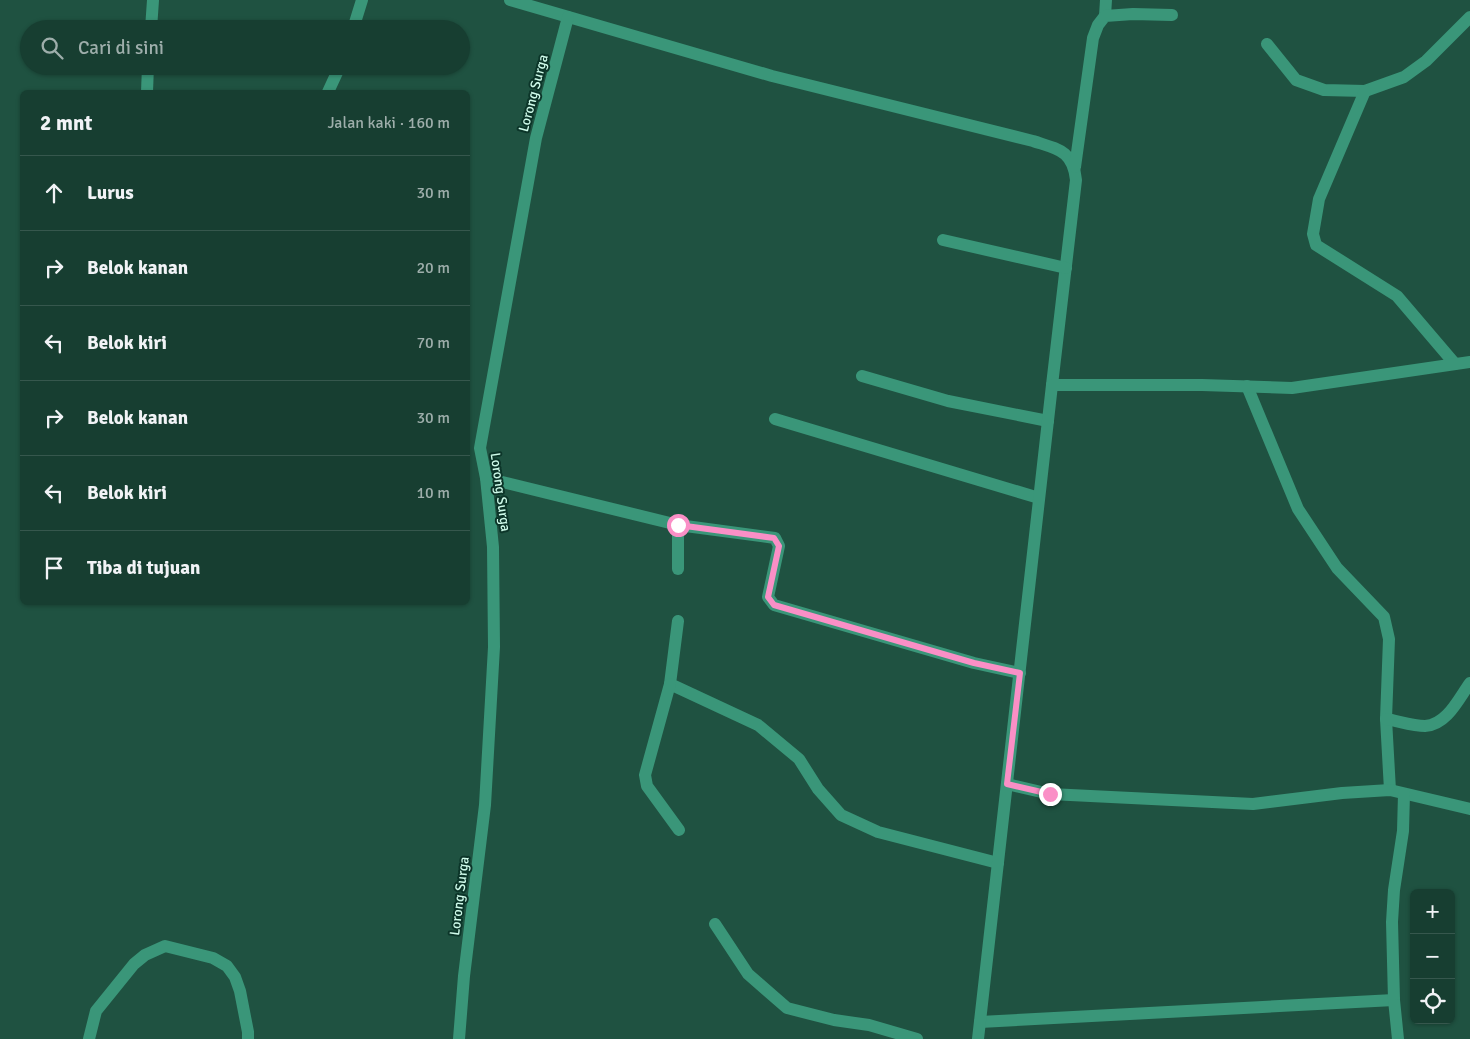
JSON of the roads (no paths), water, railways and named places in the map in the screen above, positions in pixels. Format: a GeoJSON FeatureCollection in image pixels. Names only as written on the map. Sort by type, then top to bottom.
{"type":"FeatureCollection","features":[{"type":"Feature","properties":{"kind":"street"},"geometry":{"type":"LineString","coordinates":[[152,20],[153,0]]}},
{"type":"Feature","properties":{"kind":"street"},"geometry":{"type":"LineString","coordinates":[[356,20],[362,0]]}},
{"type":"Feature","properties":{"kind":"street"},"geometry":{"type":"LineString","coordinates":[[510,0],[772,76],[1033,141],[1058,150],[1068,156],[1075,167]]}},
{"type":"Feature","properties":{"kind":"street"},"geometry":{"type":"LineString","coordinates":[[978,1039],[1076,180],[1075,167],[1093,38],[1098,25],[1105,16],[1106,0]]}},
{"type":"Feature","properties":{"kind":"street"},"geometry":{"type":"LineString","coordinates":[[1105,16],[1133,14],[1172,15]]}},
{"type":"Feature","properties":{"kind":"street","name":"Lorong Surga"},"geometry":{"type":"LineString","coordinates":[[459,1039],[464,976],[485,805],[494,647],[493,547],[486,478],[480,448],[536,138],[568,17]]}},
{"type":"Feature","properties":{"kind":"street"},"geometry":{"type":"LineString","coordinates":[[1267,44],[1296,80],[1324,90],[1365,91],[1404,77],[1426,61],[1470,17]]}},
{"type":"Feature","properties":{"kind":"street"},"geometry":{"type":"LineString","coordinates":[[147,90],[148,75]]}},
{"type":"Feature","properties":{"kind":"street"},"geometry":{"type":"LineString","coordinates":[[329,90],[336,75]]}},
{"type":"Feature","properties":{"kind":"street"},"geometry":{"type":"LineString","coordinates":[[1365,91],[1320,199],[1314,221],[1314,240],[1316,245],[1397,296],[1455,364]]}},
{"type":"Feature","properties":{"kind":"street"},"geometry":{"type":"LineString","coordinates":[[943,240],[1066,268]]}},
{"type":"Feature","properties":{"kind":"street"},"geometry":{"type":"LineString","coordinates":[[1052,385],[1292,388],[1470,362]]}},
{"type":"Feature","properties":{"kind":"street"},"geometry":{"type":"LineString","coordinates":[[862,376],[948,401],[1048,421]]}},
{"type":"Feature","properties":{"kind":"street"},"geometry":{"type":"LineString","coordinates":[[1247,386],[1298,510],[1337,568],[1384,617],[1389,639],[1386,719],[1390,790]]}},
{"type":"Feature","properties":{"kind":"street"},"geometry":{"type":"LineString","coordinates":[[774,419],[1040,498]]}},
{"type":"Feature","properties":{"kind":"street"},"geometry":{"type":"LineString","coordinates":[[486,478],[678,525],[774,538],[779,546],[768,597],[774,605],[974,663],[1020,673]]}},
{"type":"Feature","properties":{"kind":"street"},"geometry":{"type":"LineString","coordinates":[[678,525],[678,569]]}},
{"type":"Feature","properties":{"kind":"street"},"geometry":{"type":"LineString","coordinates":[[678,621],[670,684],[645,775],[647,786],[679,830]]}},
{"type":"Feature","properties":{"kind":"street"},"geometry":{"type":"LineString","coordinates":[[1386,719],[1425,726],[1434,724],[1448,714],[1470,683]]}},
{"type":"Feature","properties":{"kind":"street"},"geometry":{"type":"LineString","coordinates":[[670,684],[758,725],[799,759],[818,789],[841,815],[878,832],[998,863]]}},
{"type":"Feature","properties":{"kind":"street"},"geometry":{"type":"LineString","coordinates":[[1007,784],[1050,794],[1253,804],[1342,793],[1390,790],[1470,809]]}},
{"type":"Feature","properties":{"kind":"street"},"geometry":{"type":"LineString","coordinates":[[1398,1039],[1394,1000],[1392,922],[1394,890],[1403,831],[1404,794]]}},
{"type":"Feature","properties":{"kind":"street"},"geometry":{"type":"LineString","coordinates":[[715,924],[748,974],[786,1008],[834,1020],[869,1025],[917,1039]]}},
{"type":"Feature","properties":{"kind":"street"},"geometry":{"type":"LineString","coordinates":[[89,1039],[96,1011],[134,964],[146,955],[165,946],[213,958],[227,966],[235,977],[240,991],[248,1039]]}},
{"type":"Feature","properties":{"kind":"street"},"geometry":{"type":"LineString","coordinates":[[980,1022],[1394,1000]]}}]}
